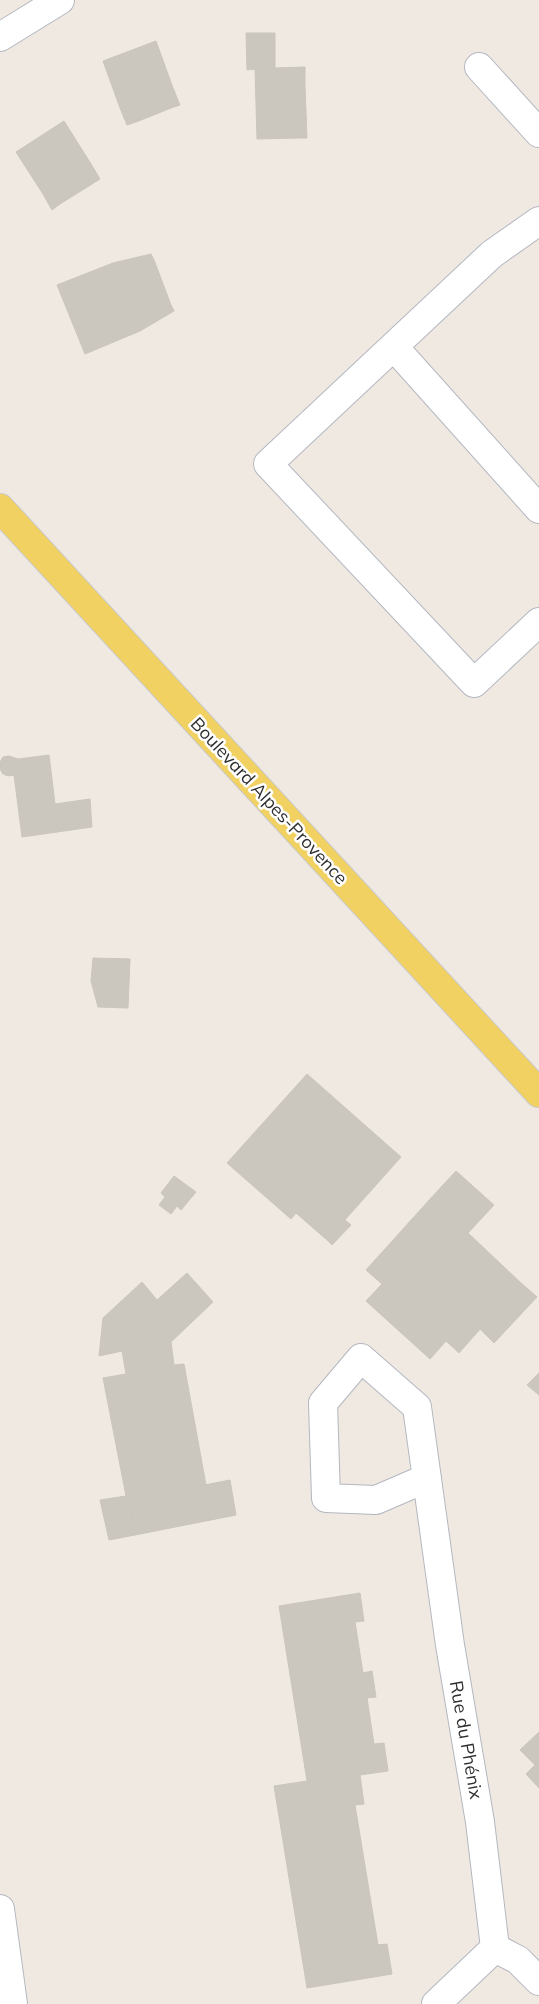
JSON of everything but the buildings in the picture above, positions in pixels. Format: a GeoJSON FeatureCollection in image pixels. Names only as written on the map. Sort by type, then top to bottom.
{"type":"FeatureCollection","features":[{"type":"Feature","properties":{"kind":"main road","name":"Boulevard Alpes-Provence"},"geometry":{"type":"LineString","coordinates":[[0,508],[539,1093]]}},
{"type":"Feature","properties":{"kind":"street"},"geometry":{"type":"LineString","coordinates":[[0,37],[60,0]]}},
{"type":"Feature","properties":{"kind":"street"},"geometry":{"type":"LineString","coordinates":[[479,67],[539,132]]}},
{"type":"Feature","properties":{"kind":"street"},"geometry":{"type":"LineString","coordinates":[[539,220],[492,254],[268,464],[474,683],[539,622]]}},
{"type":"Feature","properties":{"kind":"street"},"geometry":{"type":"LineString","coordinates":[[394,347],[539,509]]}},
{"type":"Feature","properties":{"kind":"street","name":"Rue du Phénix"},"geometry":{"type":"LineString","coordinates":[[427,1478],[376,1500],[326,1498],[323,1403],[361,1358],[417,1407],[427,1478],[450,1645],[480,1822],[495,1948]]}},
{"type":"Feature","properties":{"kind":"street"},"geometry":{"type":"LineString","coordinates":[[0,1909],[13,2004]]}},
{"type":"Feature","properties":{"kind":"street"},"geometry":{"type":"LineString","coordinates":[[436,2004],[495,1948],[518,1960],[539,1981]]}}]}
